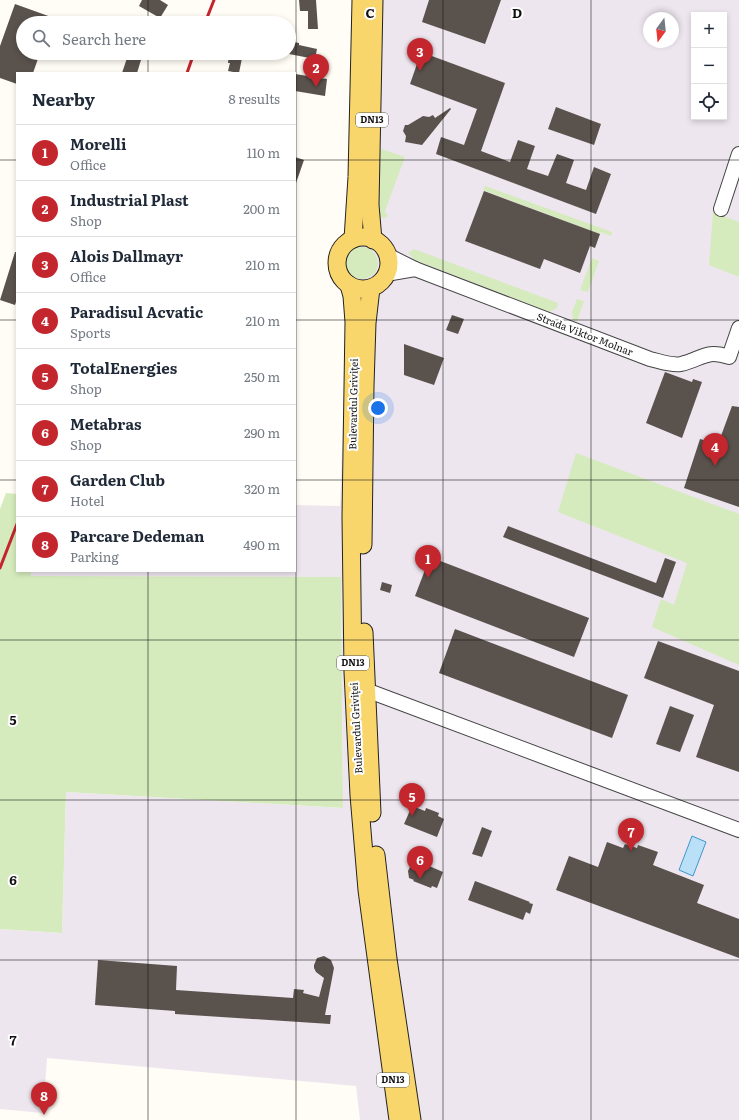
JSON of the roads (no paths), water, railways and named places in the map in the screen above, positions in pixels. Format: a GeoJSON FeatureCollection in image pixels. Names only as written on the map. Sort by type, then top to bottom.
{"type":"FeatureCollection","features":[{"type":"Feature","properties":{"kind":"main road","name":"DN13"},"geometry":{"type":"LineString","coordinates":[[349,285],[344,282],[338,271],[337,259],[341,249],[353,239],[357,177],[361,0]]}},
{"type":"Feature","properties":{"kind":"main road","name":"DN13"},"geometry":{"type":"LineString","coordinates":[[373,240],[370,205],[374,0]]}},
{"type":"Feature","properties":{"kind":"main road"},"geometry":{"type":"LineString","coordinates":[[349,285],[362,289],[371,288],[380,282],[386,274],[388,268],[387,255],[383,247],[373,240],[363,237],[353,239]]}},
{"type":"Feature","properties":{"kind":"main road","name":"Bulevardul Griviței"},"geometry":{"type":"LineString","coordinates":[[349,285],[352,296],[354,322],[351,517],[353,672],[359,795],[370,914],[398,1120]]}},
{"type":"Feature","properties":{"kind":"main road","name":"Bulevardul Griviței"},"geometry":{"type":"LineString","coordinates":[[371,288],[367,323],[363,516],[366,690],[371,795],[378,878],[388,959],[412,1120]]}},
{"type":"Feature","properties":{"kind":"street"},"geometry":{"type":"LineString","coordinates":[[721,209],[739,154]]}},
{"type":"Feature","properties":{"kind":"street","name":"Strada Viktor Molnar"},"geometry":{"type":"LineString","coordinates":[[387,255],[415,269],[650,360],[680,364],[711,354],[718,353],[729,356],[739,328]]}},
{"type":"Feature","properties":{"kind":"street"},"geometry":{"type":"LineString","coordinates":[[386,274],[415,269]]}},
{"type":"Feature","properties":{"kind":"street"},"geometry":{"type":"LineString","coordinates":[[366,690],[739,830]]}},
{"type":"Feature","properties":{"kind":"water"},"geometry":{"type":"Polygon","coordinates":[[[692,836],[706,842],[693,876],[679,870],[692,836]]]}},
{"type":"Feature","properties":{"kind":"railway"},"geometry":{"type":"LineString","coordinates":[[208,16],[214,0]]}},
{"type":"Feature","properties":{"kind":"railway"},"geometry":{"type":"LineString","coordinates":[[187,72],[192,60]]}},
{"type":"Feature","properties":{"kind":"railway"},"geometry":{"type":"LineString","coordinates":[[0,568],[16,527]]}},
{"type":"Feature","properties":{"kind":"place","name":"Alois Dallmayr"},"geometry":{"type":"Point","coordinates":[420,71]}},
{"type":"Feature","properties":{"kind":"place","name":"Industrial Plast"},"geometry":{"type":"Point","coordinates":[316,87]}},
{"type":"Feature","properties":{"kind":"place","name":"Paradisul Acvatic"},"geometry":{"type":"Point","coordinates":[715,466]}},
{"type":"Feature","properties":{"kind":"place","name":"Morelli"},"geometry":{"type":"Point","coordinates":[428,578]}},
{"type":"Feature","properties":{"kind":"place","name":"TotalEnergies"},"geometry":{"type":"Point","coordinates":[412,816]}},
{"type":"Feature","properties":{"kind":"place","name":"Garden Club"},"geometry":{"type":"Point","coordinates":[631,851]}},
{"type":"Feature","properties":{"kind":"place","name":"Metabras"},"geometry":{"type":"Point","coordinates":[420,879]}},
{"type":"Feature","properties":{"kind":"place","name":"Parcare Dedeman"},"geometry":{"type":"Point","coordinates":[44,1115]}}]}
